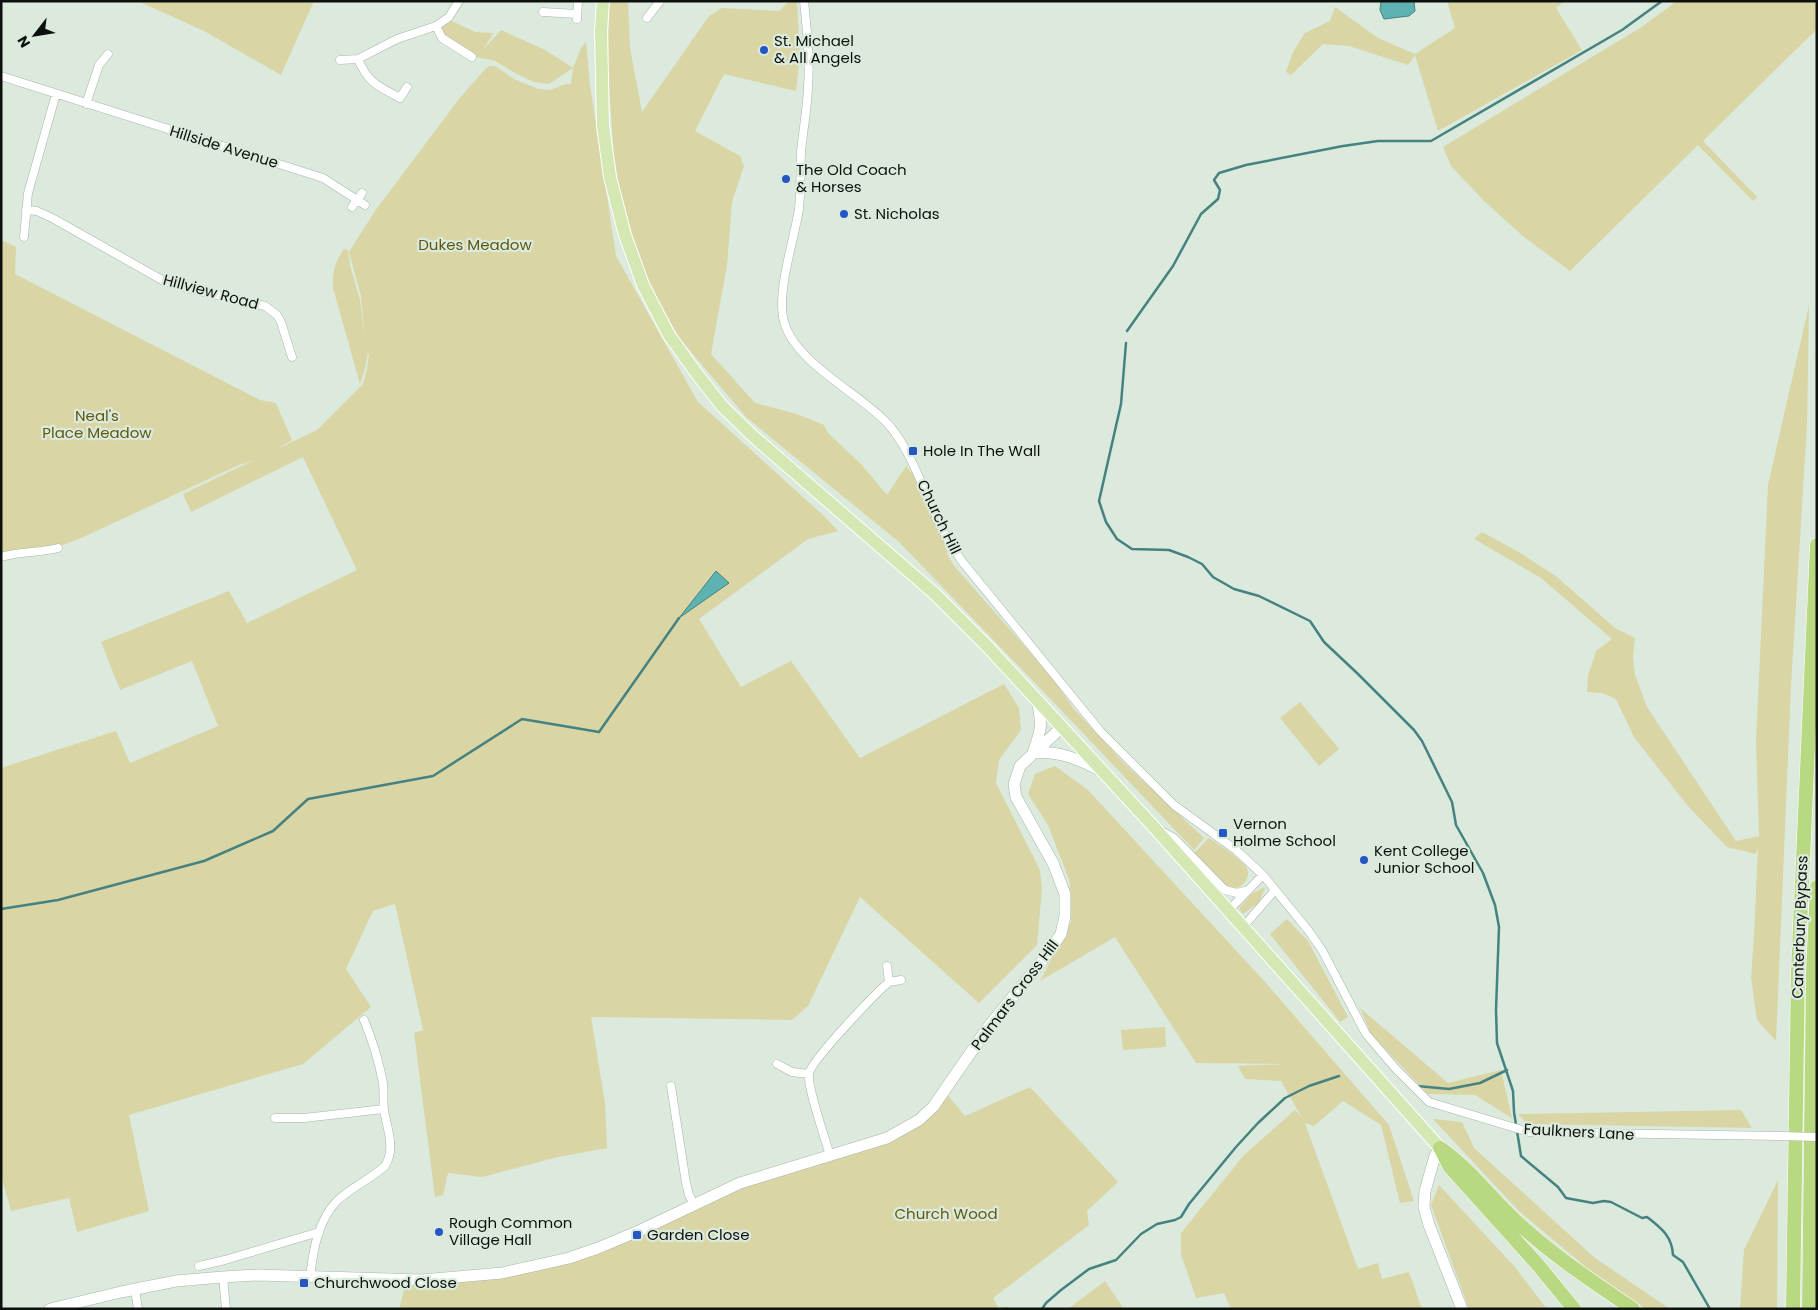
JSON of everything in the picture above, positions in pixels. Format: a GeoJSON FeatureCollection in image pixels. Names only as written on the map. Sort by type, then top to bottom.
{"type":"FeatureCollection","features":[{"type":"Feature","properties":{"kind":"highway","name":"Canterbury Bypass"},"geometry":{"type":"LineString","coordinates":[[1793,1309],[1798,971],[1817,545]]}},
{"type":"Feature","properties":{"kind":"highway","name":"Canterbury Bypass"},"geometry":{"type":"LineString","coordinates":[[1809,1309],[1813,972],[1817,887]]}},
{"type":"Feature","properties":{"kind":"highway"},"geometry":{"type":"LineString","coordinates":[[1440,1148],[1450,1167],[1574,1309]]}},
{"type":"Feature","properties":{"kind":"highway"},"geometry":{"type":"LineString","coordinates":[[1440,1148],[1457,1160],[1514,1220],[1550,1250],[1633,1309]]}},
{"type":"Feature","properties":{"kind":"main road"},"geometry":{"type":"LineString","coordinates":[[603,1],[601,31],[602,126],[610,177],[625,235],[644,285],[669,335],[696,374],[722,406],[754,437],[935,594],[1153,826],[1440,1148]]}},
{"type":"Feature","properties":{"kind":"street"},"geometry":{"type":"LineString","coordinates":[[340,60],[358,59],[397,39],[436,26],[449,17],[459,1]]}},
{"type":"Feature","properties":{"kind":"street"},"geometry":{"type":"LineString","coordinates":[[543,12],[577,17],[578,1]]}},
{"type":"Feature","properties":{"kind":"street"},"geometry":{"type":"LineString","coordinates":[[647,18],[660,1]]}},
{"type":"Feature","properties":{"kind":"street","name":"Church Hill"},"geometry":{"type":"LineString","coordinates":[[804,1],[809,57],[808,88],[799,208],[783,301],[783,317],[787,330],[796,344],[812,362],[887,423],[917,472],[947,539],[961,560],[1101,732],[1174,805],[1236,850],[1262,875]]}},
{"type":"Feature","properties":{"kind":"street"},"geometry":{"type":"LineString","coordinates":[[436,26],[442,38],[472,57]]}},
{"type":"Feature","properties":{"kind":"street"},"geometry":{"type":"LineString","coordinates":[[86,104],[99,65],[108,54]]}},
{"type":"Feature","properties":{"kind":"street"},"geometry":{"type":"LineString","coordinates":[[358,59],[366,76],[381,88],[400,98],[407,87]]}},
{"type":"Feature","properties":{"kind":"street","name":"Hillside Avenue"},"geometry":{"type":"LineString","coordinates":[[1,76],[315,175],[323,178],[365,205]]}},
{"type":"Feature","properties":{"kind":"street"},"geometry":{"type":"LineString","coordinates":[[24,237],[28,193],[56,94]]}},
{"type":"Feature","properties":{"kind":"street"},"geometry":{"type":"LineString","coordinates":[[352,208],[362,193]]}},
{"type":"Feature","properties":{"kind":"street","name":"Hillview Road"},"geometry":{"type":"LineString","coordinates":[[26,210],[37,211],[54,219],[162,280],[186,288],[265,306],[277,315],[281,322],[292,357]]}},
{"type":"Feature","properties":{"kind":"street"},"geometry":{"type":"LineString","coordinates":[[1,557],[58,548]]}},
{"type":"Feature","properties":{"kind":"street"},"geometry":{"type":"LineString","coordinates":[[1036,701],[1040,715],[1041,730],[1033,753],[1046,752],[1076,758],[1100,770]]}},
{"type":"Feature","properties":{"kind":"street","name":"Palmars Cross Hill"},"geometry":{"type":"LineString","coordinates":[[50,1309],[73,1306],[135,1289],[176,1281],[226,1277],[258,1275],[422,1280],[502,1273],[569,1258],[598,1248],[740,1183],[887,1138],[919,1120],[933,1107],[989,1026],[1047,955],[1061,934],[1065,916],[1065,894],[1053,863],[1020,806],[1015,792],[1016,777],[1020,766],[1061,728]]}},
{"type":"Feature","properties":{"kind":"street"},"geometry":{"type":"LineString","coordinates":[[1153,826],[1174,838],[1225,890],[1237,893],[1245,891]]}},
{"type":"Feature","properties":{"kind":"street"},"geometry":{"type":"LineString","coordinates":[[1228,911],[1262,875]]}},
{"type":"Feature","properties":{"kind":"street","name":"Faulkners Lane"},"geometry":{"type":"LineString","coordinates":[[1262,875],[1308,930],[1322,950],[1366,1034],[1429,1102],[1529,1132],[1596,1135],[1817,1137]]}},
{"type":"Feature","properties":{"kind":"street"},"geometry":{"type":"LineString","coordinates":[[1243,927],[1275,890]]}},
{"type":"Feature","properties":{"kind":"street"},"geometry":{"type":"LineString","coordinates":[[887,966],[889,982]]}},
{"type":"Feature","properties":{"kind":"street"},"geometry":{"type":"LineString","coordinates":[[830,1156],[812,1092],[809,1074],[818,1059],[889,982],[900,980]]}},
{"type":"Feature","properties":{"kind":"street"},"geometry":{"type":"LineString","coordinates":[[310,1277],[312,1254],[319,1232],[331,1209],[338,1200],[376,1174],[389,1160],[391,1150],[384,1109],[383,1084],[371,1036],[364,1020]]}},
{"type":"Feature","properties":{"kind":"street"},"geometry":{"type":"LineString","coordinates":[[777,1064],[792,1072],[809,1074]]}},
{"type":"Feature","properties":{"kind":"street"},"geometry":{"type":"LineString","coordinates":[[671,1086],[686,1183],[694,1204]]}},
{"type":"Feature","properties":{"kind":"street"},"geometry":{"type":"LineString","coordinates":[[275,1118],[304,1118],[384,1109]]}},
{"type":"Feature","properties":{"kind":"street"},"geometry":{"type":"LineString","coordinates":[[1440,1148],[1435,1156],[1427,1182],[1424,1207],[1462,1309]]}},
{"type":"Feature","properties":{"kind":"street"},"geometry":{"type":"LineString","coordinates":[[199,1266],[319,1232]]}},
{"type":"Feature","properties":{"kind":"street"},"geometry":{"type":"LineString","coordinates":[[225,1260],[226,1309]]}},
{"type":"Feature","properties":{"kind":"street"},"geometry":{"type":"LineString","coordinates":[[135,1289],[138,1309]]}},
{"type":"Feature","properties":{"kind":"green space"},"geometry":{"type":"Polygon","coordinates":[[[138,1],[314,1],[281,75],[204,31],[138,1]]]}},
{"type":"Feature","properties":{"kind":"green space"},"geometry":{"type":"Polygon","coordinates":[[[609,1],[628,1],[630,48],[642,112],[709,16],[722,8],[779,11],[789,1],[797,1],[800,56],[796,91],[724,74],[695,131],[740,156],[744,166],[732,202],[727,265],[711,354],[755,403],[797,414],[824,425],[828,433],[862,465],[887,495],[906,466],[918,481],[948,549],[947,554],[955,567],[1055,681],[1073,708],[1124,763],[1204,838],[1194,850],[899,542],[747,418],[680,339],[656,297],[638,253],[623,207],[614,158],[608,71],[609,1]]]}},
{"type":"Feature","properties":{"kind":"green space"},"geometry":{"type":"Polygon","coordinates":[[[1447,1],[1565,1],[1556,8],[1582,50],[1438,131],[1415,55],[1408,65],[1349,46],[1323,44],[1291,75],[1286,72],[1293,52],[1305,33],[1330,21],[1335,7],[1378,38],[1415,54],[1455,28],[1447,1]]]}},
{"type":"Feature","properties":{"kind":"green space"},"geometry":{"type":"Polygon","coordinates":[[[1677,1],[1817,1],[1817,29],[1703,141],[1757,197],[1753,201],[1698,145],[1570,271],[1524,237],[1484,201],[1451,166],[1443,147],[1640,28],[1677,1]]]}},
{"type":"Feature","properties":{"kind":"green space"},"geometry":{"type":"Polygon","coordinates":[[[452,21],[475,32],[494,33],[482,51],[501,30],[547,51],[573,68],[549,84],[534,82],[495,61],[477,57],[445,38],[439,29],[452,21]]]}},
{"type":"Feature","properties":{"kind":"green space"},"geometry":{"type":"Polygon","coordinates":[[[586,42],[590,85],[616,256],[698,402],[838,531],[808,539],[699,619],[741,687],[791,661],[860,758],[1004,684],[1019,708],[1021,730],[999,760],[996,783],[1040,870],[1042,889],[1037,945],[979,1003],[860,897],[808,1006],[792,1020],[591,1017],[605,1103],[607,1148],[558,1157],[482,1177],[448,1173],[443,1195],[435,1197],[414,1033],[423,1030],[395,904],[373,911],[346,969],[371,1007],[303,1064],[129,1115],[149,1211],[77,1232],[69,1198],[11,1211],[1,1175],[1,768],[116,731],[130,763],[218,726],[192,661],[120,690],[101,642],[229,591],[247,623],[357,570],[303,457],[191,512],[183,494],[254,460],[239,465],[81,538],[50,550],[1,557],[1,240],[16,247],[15,274],[260,400],[276,403],[292,440],[275,450],[317,430],[363,384],[369,355],[368,352],[360,384],[333,288],[336,263],[344,249],[348,250],[350,265],[360,300],[365,339],[361,296],[349,252],[375,211],[459,99],[486,68],[490,66],[495,66],[516,80],[539,89],[550,90],[571,84],[573,68],[581,48],[586,42]]]}},
{"type":"Feature","properties":{"kind":"green space"},"geometry":{"type":"Polygon","coordinates":[[[1809,305],[1807,424],[1791,686],[1776,1041],[1757,1020],[1751,978],[1758,847],[1756,854],[1727,847],[1687,805],[1634,737],[1616,699],[1602,693],[1587,692],[1588,676],[1596,651],[1612,639],[1541,578],[1474,539],[1482,532],[1517,551],[1557,577],[1615,628],[1635,638],[1633,657],[1635,675],[1647,707],[1736,841],[1759,836],[1756,742],[1768,485],[1809,305]]]}},
{"type":"Feature","properties":{"kind":"green space"},"geometry":{"type":"Polygon","coordinates":[[[1300,702],[1339,749],[1319,766],[1280,718],[1300,702]]]}},
{"type":"Feature","properties":{"kind":"green space"},"geometry":{"type":"Polygon","coordinates":[[[1055,766],[1088,790],[1265,982],[1389,1125],[1414,1201],[1400,1203],[1381,1125],[1343,1101],[1314,1126],[1305,1123],[1358,1269],[1378,1263],[1382,1279],[1409,1272],[1422,1309],[1231,1309],[1224,1293],[1196,1298],[1181,1254],[1181,1233],[1244,1155],[1295,1110],[1302,1118],[1281,1081],[1245,1079],[1238,1066],[1286,1064],[1196,1063],[1115,937],[1040,981],[1071,922],[1070,882],[1048,825],[1028,794],[1035,774],[1055,766]]]}},
{"type":"Feature","properties":{"kind":"green space"},"geometry":{"type":"Polygon","coordinates":[[[1209,838],[1231,853],[1247,868],[1247,878],[1242,885],[1233,888],[1228,887],[1194,853],[1209,838]]]}},
{"type":"Feature","properties":{"kind":"green space"},"geometry":{"type":"Polygon","coordinates":[[[1264,887],[1259,903],[1243,914],[1239,909],[1250,895],[1264,887]]]}},
{"type":"Feature","properties":{"kind":"green space"},"geometry":{"type":"Polygon","coordinates":[[[1287,919],[1308,941],[1348,1017],[1340,1022],[1270,934],[1287,919]]]}},
{"type":"Feature","properties":{"kind":"green space"},"geometry":{"type":"Polygon","coordinates":[[[1360,1008],[1448,1083],[1501,1070],[1512,1118],[1475,1095],[1428,1094],[1371,1034],[1360,1008]]]}},
{"type":"Feature","properties":{"kind":"green space"},"geometry":{"type":"Polygon","coordinates":[[[1165,1027],[1166,1047],[1123,1050],[1121,1030],[1165,1027]]]}},
{"type":"Feature","properties":{"kind":"green space","name":"Church Wood"},"geometry":{"type":"Polygon","coordinates":[[[1030,1087],[1118,1182],[1087,1211],[1089,1225],[993,1298],[999,1309],[399,1309],[407,1279],[422,1280],[569,1258],[740,1183],[887,1138],[945,1092],[965,1116],[1030,1087]]]}},
{"type":"Feature","properties":{"kind":"green space"},"geometry":{"type":"Polygon","coordinates":[[[1741,1110],[1752,1128],[1527,1124],[1518,1114],[1741,1110]]]}},
{"type":"Feature","properties":{"kind":"green space"},"geometry":{"type":"Polygon","coordinates":[[[1433,1119],[1462,1122],[1474,1148],[1595,1258],[1670,1309],[1646,1309],[1587,1268],[1519,1211],[1433,1119]]]}},
{"type":"Feature","properties":{"kind":"green space"},"geometry":{"type":"Polygon","coordinates":[[[1778,1180],[1777,1309],[1740,1309],[1744,1250],[1778,1180]]]}},
{"type":"Feature","properties":{"kind":"green space"},"geometry":{"type":"Polygon","coordinates":[[[1439,1185],[1514,1266],[1547,1309],[1469,1309],[1431,1205],[1439,1185]]]}},
{"type":"Feature","properties":{"kind":"green space"},"geometry":{"type":"Polygon","coordinates":[[[1105,1281],[1124,1309],[1068,1309],[1105,1281]]]}},
{"type":"Feature","properties":{"kind":"water"},"geometry":{"type":"Polygon","coordinates":[[[1381,1],[1414,1],[1415,11],[1409,16],[1384,19],[1380,10],[1381,1]]]}},
{"type":"Feature","properties":{"kind":"water"},"geometry":{"type":"Polygon","coordinates":[[[716,571],[729,583],[679,618],[716,571]]]}},
{"type":"Feature","properties":{"kind":"waterway"},"geometry":{"type":"LineString","coordinates":[[1127,331],[1173,266],[1201,214],[1218,199],[1220,190],[1214,180],[1219,173],[1246,165],[1343,146],[1378,141],[1431,141],[1622,30],[1662,1]]}},
{"type":"Feature","properties":{"kind":"waterway"},"geometry":{"type":"LineString","coordinates":[[1126,343],[1121,404],[1099,501],[1106,522],[1117,539],[1132,549],[1169,550],[1188,557],[1202,564],[1213,577],[1234,589],[1259,596],[1310,621],[1324,642],[1414,730],[1422,741],[1452,802],[1456,825],[1483,873],[1495,905],[1499,927],[1496,1010],[1497,1043],[1513,1091],[1514,1112],[1521,1156],[1558,1187],[1566,1198],[1593,1203],[1611,1202],[1642,1218],[1647,1217],[1652,1221],[1668,1238],[1673,1255],[1683,1262],[1710,1309]]}},
{"type":"Feature","properties":{"kind":"waterway"},"geometry":{"type":"LineString","coordinates":[[1,909],[58,900],[204,861],[273,831],[308,799],[433,776],[522,719],[599,732],[679,618]]}},
{"type":"Feature","properties":{"kind":"waterway"},"geometry":{"type":"LineString","coordinates":[[1417,1086],[1449,1089],[1480,1083],[1507,1070]]}},
{"type":"Feature","properties":{"kind":"waterway"},"geometry":{"type":"LineString","coordinates":[[1042,1309],[1061,1290],[1089,1269],[1116,1260],[1141,1234],[1157,1224],[1181,1217],[1189,1204],[1236,1147],[1285,1098],[1309,1086],[1339,1076]]}},
{"type":"Feature","properties":{"kind":"place","name":"St. Michael & All Angels"},"geometry":{"type":"Point","coordinates":[764,50]}},
{"type":"Feature","properties":{"kind":"place","name":"The Old Coach & Horses"},"geometry":{"type":"Point","coordinates":[786,179]}},
{"type":"Feature","properties":{"kind":"place","name":"St. Nicholas"},"geometry":{"type":"Point","coordinates":[844,214]}},
{"type":"Feature","properties":{"kind":"place","name":"Hole In The Wall"},"geometry":{"type":"Point","coordinates":[913,451]}},
{"type":"Feature","properties":{"kind":"place","name":"Vernon Holme School"},"geometry":{"type":"Point","coordinates":[1223,833]}},
{"type":"Feature","properties":{"kind":"place","name":"Kent College Junior School"},"geometry":{"type":"Point","coordinates":[1364,860]}},
{"type":"Feature","properties":{"kind":"place","name":"Rough Common Village Hall"},"geometry":{"type":"Point","coordinates":[439,1232]}},
{"type":"Feature","properties":{"kind":"place","name":"Garden Close"},"geometry":{"type":"Point","coordinates":[637,1235]}},
{"type":"Feature","properties":{"kind":"place","name":"Churchwood Close"},"geometry":{"type":"Point","coordinates":[304,1283]}},
{"type":"Feature","properties":{"kind":"park label","name":"Dukes Meadow"},"geometry":{"type":"Point","coordinates":[475,245]}},
{"type":"Feature","properties":{"kind":"park label","name":"Neal's Place Meadow"},"geometry":{"type":"Point","coordinates":[97,424]}}]}
